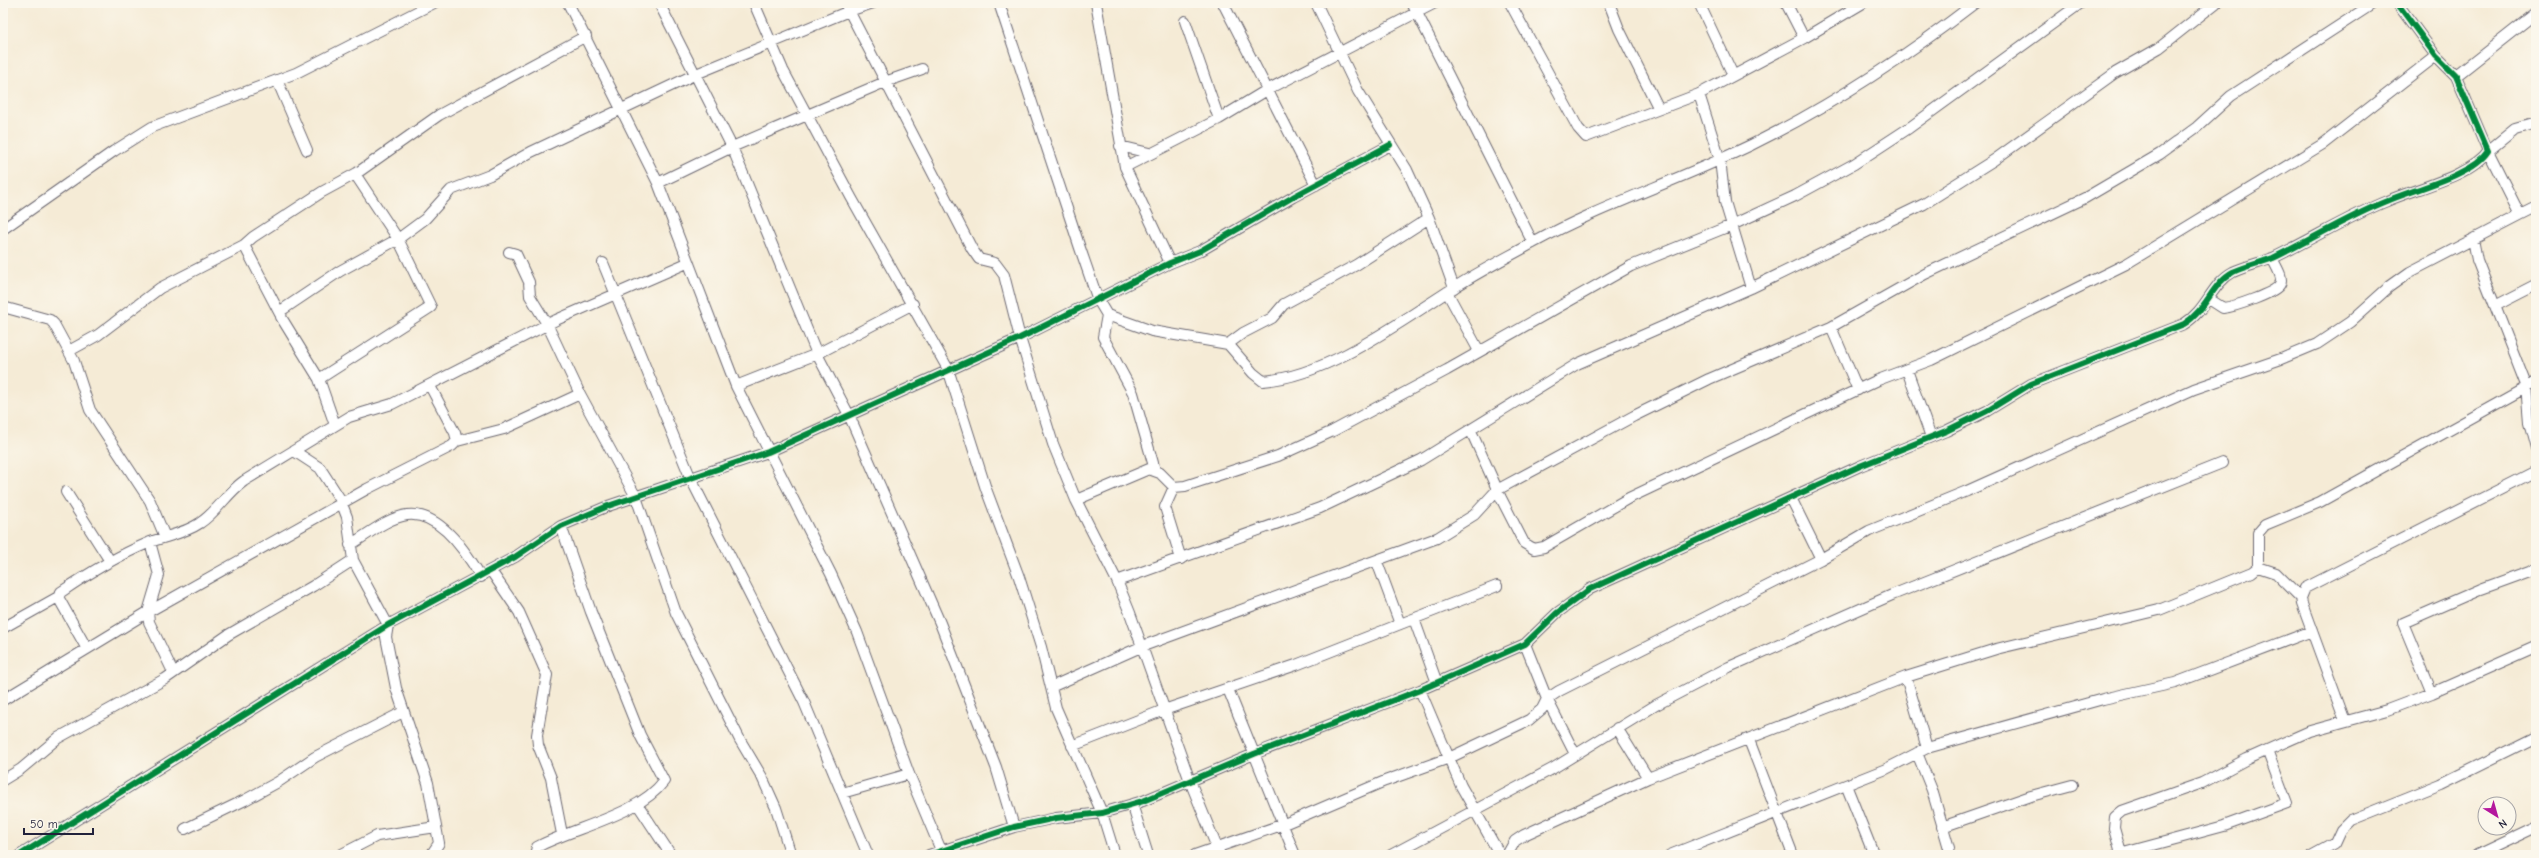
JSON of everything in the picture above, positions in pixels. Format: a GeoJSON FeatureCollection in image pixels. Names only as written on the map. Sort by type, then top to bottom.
{"type":"FeatureCollection","features":[{"type":"Feature","properties":{"kind":"street"},"geometry":{"type":"LineString","coordinates":[[3,229],[114,150],[152,127],[296,73],[434,3]]}},
{"type":"Feature","properties":{"kind":"street"},"geometry":{"type":"LineString","coordinates":[[568,3],[586,36],[658,183],[687,263],[736,386],[768,452],[831,574],[857,632],[909,774],[942,852]]}},
{"type":"Feature","properties":{"kind":"street"},"geometry":{"type":"LineString","coordinates":[[659,3],[732,146],[817,354],[849,414],[966,690],[996,767],[1014,827]]}},
{"type":"Feature","properties":{"kind":"street"},"geometry":{"type":"LineString","coordinates":[[754,3],[771,42],[808,116],[948,369],[986,489],[1020,577],[1056,708],[1102,813],[1115,855]]}},
{"type":"Feature","properties":{"kind":"street"},"geometry":{"type":"LineString","coordinates":[[280,314],[340,271],[398,239],[424,219],[451,190],[490,175],[531,152],[623,110],[696,74],[847,7],[873,3]]}},
{"type":"Feature","properties":{"kind":"street"},"geometry":{"type":"LineString","coordinates":[[999,3],[1098,300],[1107,315],[1152,331],[1228,344],[1253,373],[1263,381],[1277,380],[1335,359],[1372,340],[1450,290],[1533,243],[1572,223],[1720,160],[1802,118],[1852,90],[1975,3]]}},
{"type":"Feature","properties":{"kind":"street"},"geometry":{"type":"LineString","coordinates":[[1096,3],[1120,146],[1125,167],[1129,181],[1149,216],[1170,264]]}},
{"type":"Feature","properties":{"kind":"street"},"geometry":{"type":"LineString","coordinates":[[1223,3],[1316,185]]}},
{"type":"Feature","properties":{"kind":"street"},"geometry":{"type":"LineString","coordinates":[[1316,3],[1358,91],[1390,145],[1407,170],[1429,218],[1450,290],[1479,351]]}},
{"type":"Feature","properties":{"kind":"street"},"geometry":{"type":"LineString","coordinates":[[1412,3],[1533,243]]}},
{"type":"Feature","properties":{"kind":"street"},"geometry":{"type":"LineString","coordinates":[[1125,167],[1149,153],[1219,119],[1267,90],[1435,3]]}},
{"type":"Feature","properties":{"kind":"street"},"geometry":{"type":"LineString","coordinates":[[1510,3],[1582,134],[1586,137],[1699,94],[1804,38],[1863,3]]}},
{"type":"Feature","properties":{"kind":"street"},"geometry":{"type":"LineString","coordinates":[[1609,3],[1619,29],[1659,109]]}},
{"type":"Feature","properties":{"kind":"street"},"geometry":{"type":"LineString","coordinates":[[1699,3],[1733,75]]}},
{"type":"Feature","properties":{"kind":"street"},"geometry":{"type":"LineString","coordinates":[[1786,3],[1804,38]]}},
{"type":"Feature","properties":{"kind":"street"},"geometry":{"type":"LineString","coordinates":[[1107,315],[1103,337],[1133,393],[1155,470],[1174,487],[1185,486],[1278,456],[1333,431],[1631,266],[1732,225],[1795,196],[1877,149],[1967,88],[2017,48],[2081,3]]}},
{"type":"Feature","properties":{"kind":"street"},"geometry":{"type":"LineString","coordinates":[[1117,581],[1320,508],[1421,460],[1471,431],[1577,364],[1751,288],[1924,204],[1994,160],[2115,73],[2159,48],[2216,3]]}},
{"type":"Feature","properties":{"kind":"street"},"geometry":{"type":"LineString","coordinates":[[1051,687],[1143,646],[1377,562],[1437,538],[1459,526],[1474,515],[1497,490],[1689,388],[1831,327],[1925,274],[2056,213],[2124,175],[2160,154],[2197,127],[2230,96],[2374,3]]}},
{"type":"Feature","properties":{"kind":"street"},"geometry":{"type":"LineString","coordinates":[[2396,3],[2436,56],[2456,76],[2488,151],[2520,214]]}},
{"type":"Feature","properties":{"kind":"street"},"geometry":{"type":"LineString","coordinates":[[847,7],[972,249],[980,259],[995,263],[1004,275],[1020,338],[1053,444],[1076,500],[1117,581],[1143,646],[1164,710],[1190,781],[1219,851]]}},
{"type":"Feature","properties":{"kind":"street"},"geometry":{"type":"LineString","coordinates":[[2456,76],[2534,12],[2536,13]]}},
{"type":"Feature","properties":{"kind":"street"},"geometry":{"type":"LineString","coordinates":[[1186,21],[1219,119]]}},
{"type":"Feature","properties":{"kind":"street"},"geometry":{"type":"LineString","coordinates":[[69,351],[98,335],[160,288],[244,245],[253,237],[322,192],[355,174],[439,115],[586,36]]}},
{"type":"Feature","properties":{"kind":"street"},"geometry":{"type":"LineString","coordinates":[[1471,431],[1497,490],[1524,543],[1534,549],[1544,547],[1629,498],[1858,390],[1907,370],[2126,264],[2323,144],[2436,56]]}},
{"type":"Feature","properties":{"kind":"street"},"geometry":{"type":"LineString","coordinates":[[658,183],[732,146],[808,116],[886,82],[922,69]]}},
{"type":"Feature","properties":{"kind":"street"},"geometry":{"type":"LineString","coordinates":[[277,80],[307,150]]}},
{"type":"Feature","properties":{"kind":"street"},"geometry":{"type":"LineString","coordinates":[[1699,94],[1720,160],[1725,202],[1751,288]]}},
{"type":"Feature","properties":{"kind":"street"},"geometry":{"type":"LineString","coordinates":[[929,855],[942,852],[1014,827],[1056,818],[1102,813],[1132,804],[1254,754],[1420,690],[1525,644],[1557,613],[1590,589],[1987,411],[2031,384],[2184,324],[2194,318],[2225,278],[2272,258],[2387,201],[2436,183],[2480,162],[2488,151],[2515,129],[2536,123]]}},
{"type":"Feature","properties":{"kind":"street"},"geometry":{"type":"LineString","coordinates":[[20,855],[388,625],[481,577],[561,526],[636,497],[768,452],[948,369],[1020,338],[1170,264],[1200,252],[1316,185],[1390,145]]}},
{"type":"Feature","properties":{"kind":"street"},"geometry":{"type":"LineString","coordinates":[[1120,146],[1149,153]]}},
{"type":"Feature","properties":{"kind":"street"},"geometry":{"type":"LineString","coordinates":[[319,379],[431,307],[398,239],[355,174]]}},
{"type":"Feature","properties":{"kind":"street"},"geometry":{"type":"LineString","coordinates":[[1195,855],[1219,851],[1385,781],[1449,758],[1529,720],[1542,709],[1547,699],[1565,687],[1821,559],[1868,532],[1960,494],[2166,401],[2317,344],[2350,322],[2389,287],[2410,272],[2536,207]]}},
{"type":"Feature","properties":{"kind":"street"},"geometry":{"type":"LineString","coordinates":[[1228,344],[1243,333],[1272,318],[1284,304],[1356,265],[1429,218]]}},
{"type":"Feature","properties":{"kind":"street"},"geometry":{"type":"LineString","coordinates":[[2473,239],[2477,260],[2526,385],[2529,422],[2536,448]]}},
{"type":"Feature","properties":{"kind":"street"},"geometry":{"type":"LineString","coordinates":[[244,245],[280,314],[319,379],[335,425]]}},
{"type":"Feature","properties":{"kind":"street"},"geometry":{"type":"LineString","coordinates":[[510,252],[516,254],[529,282],[530,296],[547,324],[580,394],[636,497],[676,613],[740,740],[762,777],[776,808],[791,855]]}},
{"type":"Feature","properties":{"kind":"street"},"geometry":{"type":"LineString","coordinates":[[2209,299],[2223,308],[2232,307],[2274,290],[2280,286],[2281,279],[2272,258]]}},
{"type":"Feature","properties":{"kind":"street"},"geometry":{"type":"LineString","coordinates":[[603,263],[691,479],[804,702],[868,855]]}},
{"type":"Feature","properties":{"kind":"street"},"geometry":{"type":"LineString","coordinates":[[3,628],[58,598],[61,592],[110,561],[150,542],[185,531],[200,523],[230,491],[335,425],[357,414],[392,404],[430,386],[547,324],[687,263]]}},
{"type":"Feature","properties":{"kind":"street"},"geometry":{"type":"LineString","coordinates":[[2495,306],[2536,285]]}},
{"type":"Feature","properties":{"kind":"street"},"geometry":{"type":"LineString","coordinates":[[736,386],[817,354],[912,304]]}},
{"type":"Feature","properties":{"kind":"street"},"geometry":{"type":"LineString","coordinates":[[3,307],[50,320],[63,338],[90,410],[150,502],[165,537]]}},
{"type":"Feature","properties":{"kind":"street"},"geometry":{"type":"LineString","coordinates":[[1831,327],[1858,390]]}},
{"type":"Feature","properties":{"kind":"street"},"geometry":{"type":"LineString","coordinates":[[1907,370],[1931,437]]}},
{"type":"Feature","properties":{"kind":"street"},"geometry":{"type":"LineString","coordinates":[[2258,568],[2258,532],[2265,525],[2320,502],[2503,401],[2526,385],[2536,382]]}},
{"type":"Feature","properties":{"kind":"street"},"geometry":{"type":"LineString","coordinates":[[430,386],[452,426],[457,441]]}},
{"type":"Feature","properties":{"kind":"street"},"geometry":{"type":"LineString","coordinates":[[3,700],[148,612],[402,470],[452,446],[457,441],[504,429],[580,394]]}},
{"type":"Feature","properties":{"kind":"street"},"geometry":{"type":"LineString","coordinates":[[294,451],[320,468],[342,503],[347,517],[353,560],[388,625],[386,637],[403,712],[428,783],[439,843],[431,855]]}},
{"type":"Feature","properties":{"kind":"street"},"geometry":{"type":"LineString","coordinates":[[1392,855],[1552,769],[1617,728],[1729,667],[1885,598],[2222,463]]}},
{"type":"Feature","properties":{"kind":"street"},"geometry":{"type":"LineString","coordinates":[[1076,500],[1138,473],[1155,470]]}},
{"type":"Feature","properties":{"kind":"street"},"geometry":{"type":"LineString","coordinates":[[2301,598],[2306,588],[2313,582],[2374,555],[2536,473]]}},
{"type":"Feature","properties":{"kind":"street"},"geometry":{"type":"LineString","coordinates":[[1174,487],[1165,507],[1181,559]]}},
{"type":"Feature","properties":{"kind":"street"},"geometry":{"type":"LineString","coordinates":[[66,492],[110,561]]}},
{"type":"Feature","properties":{"kind":"street"},"geometry":{"type":"LineString","coordinates":[[1791,498],[1821,559]]}},
{"type":"Feature","properties":{"kind":"street"},"geometry":{"type":"LineString","coordinates":[[350,545],[396,519],[407,515],[417,516],[428,519],[460,543],[481,577]]}},
{"type":"Feature","properties":{"kind":"street"},"geometry":{"type":"LineString","coordinates":[[535,855],[537,847],[562,834],[638,805],[664,781],[640,735],[591,612],[561,526]]}},
{"type":"Feature","properties":{"kind":"street"},"geometry":{"type":"LineString","coordinates":[[150,542],[159,575],[148,612],[149,622],[173,672]]}},
{"type":"Feature","properties":{"kind":"street"},"geometry":{"type":"LineString","coordinates":[[3,780],[20,769],[58,738],[136,697],[228,635],[313,586],[353,560]]}},
{"type":"Feature","properties":{"kind":"street"},"geometry":{"type":"LineString","coordinates":[[1377,562],[1400,624]]}},
{"type":"Feature","properties":{"kind":"street"},"geometry":{"type":"LineString","coordinates":[[1507,855],[1515,841],[1524,835],[1648,778],[1906,678],[1996,649],[2159,610],[2252,572],[2258,568],[2276,573],[2301,598],[2345,721]]}},
{"type":"Feature","properties":{"kind":"street"},"geometry":{"type":"LineString","coordinates":[[2432,693],[2403,623],[2481,589],[2536,570]]}},
{"type":"Feature","properties":{"kind":"street"},"geometry":{"type":"LineString","coordinates":[[491,571],[519,612],[547,675],[537,736],[538,745],[552,778],[562,834]]}},
{"type":"Feature","properties":{"kind":"street"},"geometry":{"type":"LineString","coordinates":[[1072,746],[1164,710],[1228,689],[1414,619],[1497,586]]}},
{"type":"Feature","properties":{"kind":"street"},"geometry":{"type":"LineString","coordinates":[[58,598],[87,649]]}},
{"type":"Feature","properties":{"kind":"street"},"geometry":{"type":"LineString","coordinates":[[1414,619],[1437,683]]}},
{"type":"Feature","properties":{"kind":"street"},"geometry":{"type":"LineString","coordinates":[[1670,855],[1846,785],[1927,748],[2103,699],[2141,692],[2181,682],[2312,631]]}},
{"type":"Feature","properties":{"kind":"street"},"geometry":{"type":"LineString","coordinates":[[1525,644],[1547,699],[1575,754]]}},
{"type":"Feature","properties":{"kind":"street"},"geometry":{"type":"LineString","coordinates":[[2268,750],[2287,803],[2224,826],[2118,854],[2114,821],[2115,817],[2122,811],[2202,783],[2268,750],[2310,731],[2387,710],[2432,693],[2536,646]]}},
{"type":"Feature","properties":{"kind":"street"},"geometry":{"type":"LineString","coordinates":[[1906,678],[1927,748]]}},
{"type":"Feature","properties":{"kind":"street"},"geometry":{"type":"LineString","coordinates":[[1228,689],[1284,824],[1295,855]]}},
{"type":"Feature","properties":{"kind":"street"},"geometry":{"type":"LineString","coordinates":[[1420,690],[1449,758],[1474,810],[1500,855]]}},
{"type":"Feature","properties":{"kind":"street"},"geometry":{"type":"LineString","coordinates":[[185,829],[256,794],[278,782],[315,757],[403,712]]}},
{"type":"Feature","properties":{"kind":"street"},"geometry":{"type":"LineString","coordinates":[[1617,728],[1648,778]]}},
{"type":"Feature","properties":{"kind":"street"},"geometry":{"type":"LineString","coordinates":[[2313,855],[2335,843],[2341,830],[2351,820],[2441,784],[2536,737]]}},
{"type":"Feature","properties":{"kind":"street"},"geometry":{"type":"LineString","coordinates":[[1748,740],[1793,855]]}},
{"type":"Feature","properties":{"kind":"street"},"geometry":{"type":"LineString","coordinates":[[1917,753],[1932,790],[1949,848]]}},
{"type":"Feature","properties":{"kind":"street"},"geometry":{"type":"LineString","coordinates":[[842,793],[909,774]]}},
{"type":"Feature","properties":{"kind":"street"},"geometry":{"type":"LineString","coordinates":[[1846,785],[1874,855]]}},
{"type":"Feature","properties":{"kind":"street"},"geometry":{"type":"LineString","coordinates":[[1942,827],[2031,796],[2072,785]]}},
{"type":"Feature","properties":{"kind":"street"},"geometry":{"type":"LineString","coordinates":[[1132,804],[1148,855]]}},
{"type":"Feature","properties":{"kind":"street"},"geometry":{"type":"LineString","coordinates":[[638,805],[671,855]]}},
{"type":"Feature","properties":{"kind":"street"},"geometry":{"type":"LineString","coordinates":[[2477,855],[2536,827]]}},
{"type":"Feature","properties":{"kind":"street"},"geometry":{"type":"LineString","coordinates":[[340,855],[377,836],[436,828]]}},
{"type":"Feature","properties":{"kind":"cycle path"},"geometry":{"type":"LineString","coordinates":[[929,855],[1014,827],[1056,818],[1102,813],[1143,801],[1254,754],[1420,690],[1525,644],[1557,613],[1590,589],[1860,466],[1946,431],[1987,411],[2031,384],[2184,324],[2198,312],[2220,283],[2233,272],[2273,258],[2372,207],[2398,196],[2442,181],[2469,168],[2480,160],[2488,151],[2456,76],[2436,56],[2397,3]]}},
{"type":"Feature","properties":{"kind":"cycle path"},"geometry":{"type":"LineString","coordinates":[[20,855],[388,625],[515,557],[561,526],[608,506],[768,452],[1020,338],[1170,263],[1200,251],[1293,197],[1390,145]]}}]}
